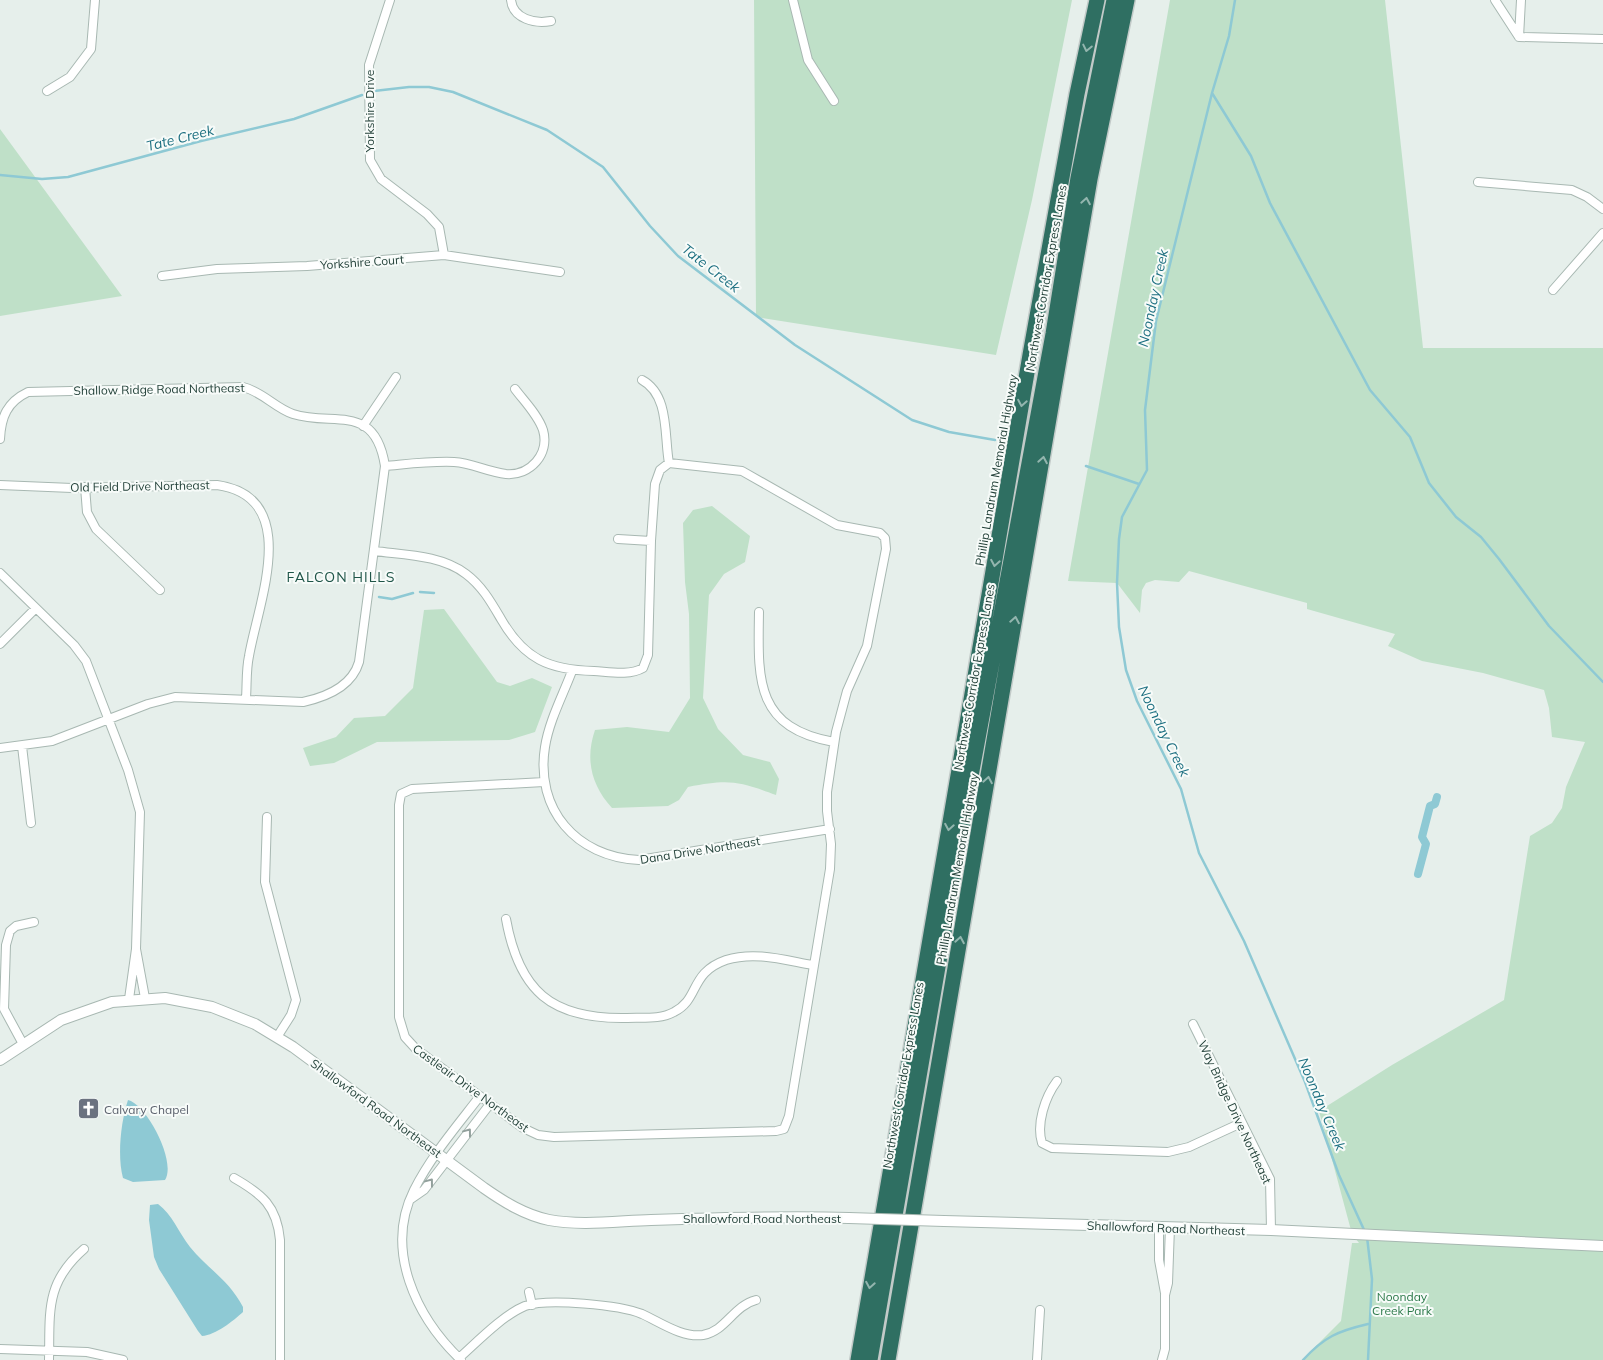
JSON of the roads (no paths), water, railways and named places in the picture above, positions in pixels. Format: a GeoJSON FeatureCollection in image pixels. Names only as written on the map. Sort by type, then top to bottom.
{"type":"FeatureCollection","features":[{"type":"Feature","properties":{"kind":"highway","name":"Phillip Landrum Memorial Highway"},"geometry":{"type":"LineString","coordinates":[[858,1360],[1030,355],[1077,94],[1097,0]]}},
{"type":"Feature","properties":{"kind":"highway","name":"Northwest Corridor Express Lanes"},"geometry":{"type":"LineString","coordinates":[[870,1360],[970,776],[1053,334],[1078,178],[1114,0]]}},
{"type":"Feature","properties":{"kind":"highway","name":"Phillip Landrum Memorial Highway"},"geometry":{"type":"LineString","coordinates":[[888,1360],[1090,179],[1127,0]]}},
{"type":"Feature","properties":{"kind":"highway"},"geometry":{"type":"LineString","coordinates":[[878,1360],[908,1188],[951,988]]}},
{"type":"Feature","properties":{"kind":"street"},"geometry":{"type":"LineString","coordinates":[[47,91],[70,77],[91,49],[95,0]]}},
{"type":"Feature","properties":{"kind":"street","name":"Yorkshire Drive"},"geometry":{"type":"LineString","coordinates":[[390,0],[369,65],[370,160],[381,179],[427,214],[439,227],[444,255]]}},
{"type":"Feature","properties":{"kind":"street"},"geometry":{"type":"LineString","coordinates":[[511,0],[519,15],[531,22],[551,21]]}},
{"type":"Feature","properties":{"kind":"street"},"geometry":{"type":"LineString","coordinates":[[793,0],[808,60],[834,101]]}},
{"type":"Feature","properties":{"kind":"street"},"geometry":{"type":"LineString","coordinates":[[1495,0],[1518,38]]}},
{"type":"Feature","properties":{"kind":"street"},"geometry":{"type":"LineString","coordinates":[[1518,38],[1521,0]]}},
{"type":"Feature","properties":{"kind":"street"},"geometry":{"type":"LineString","coordinates":[[1518,38],[1603,39]]}},
{"type":"Feature","properties":{"kind":"street"},"geometry":{"type":"LineString","coordinates":[[1478,182],[1572,190],[1587,197],[1603,209]]}},
{"type":"Feature","properties":{"kind":"street"},"geometry":{"type":"LineString","coordinates":[[1552,290],[1603,233]]}},
{"type":"Feature","properties":{"kind":"street","name":"Yorkshire Court"},"geometry":{"type":"LineString","coordinates":[[162,276],[216,269],[307,266],[444,255],[560,272]]}},
{"type":"Feature","properties":{"kind":"street"},"geometry":{"type":"LineString","coordinates":[[0,748],[52,741],[161,699],[175,697],[246,698],[303,702],[329,694],[348,681],[357,670],[359,662],[385,466],[379,443],[363,426],[396,377]]}},
{"type":"Feature","properties":{"kind":"street"},"geometry":{"type":"LineString","coordinates":[[642,380],[648,383],[659,398],[669,463]]}},
{"type":"Feature","properties":{"kind":"street","name":"Shallow Ridge Road Northeast"},"geometry":{"type":"LineString","coordinates":[[0,439],[2,419],[8,406],[21,395],[35,391],[243,387],[262,393],[292,414],[347,419],[363,426]]}},
{"type":"Feature","properties":{"kind":"street"},"geometry":{"type":"LineString","coordinates":[[385,466],[456,462],[507,474],[524,472],[541,455],[544,438],[540,424],[515,389]]}},
{"type":"Feature","properties":{"kind":"street"},"geometry":{"type":"LineString","coordinates":[[643,668],[648,655],[651,541],[656,479],[660,470],[669,463],[742,472],[758,478],[823,519],[837,525],[874,531],[885,538],[892,532]]}},
{"type":"Feature","properties":{"kind":"street","name":"Old Field Drive Northeast"},"geometry":{"type":"LineString","coordinates":[[0,485],[85,488],[217,484],[234,488],[248,496],[258,508],[267,528],[269,559],[248,658],[246,698]]}},
{"type":"Feature","properties":{"kind":"street"},"geometry":{"type":"LineString","coordinates":[[85,488],[87,512],[92,524],[160,590]]}},
{"type":"Feature","properties":{"kind":"street","name":"Castleair Drive Northeast"},"geometry":{"type":"LineString","coordinates":[[544,782],[399,791],[400,1026],[409,1043],[523,1128],[545,1137],[787,1132],[812,965],[830,869],[830,829],[827,792],[834,742],[848,691],[867,646],[886,549],[885,538]]}},
{"type":"Feature","properties":{"kind":"street"},"geometry":{"type":"LineString","coordinates":[[618,540],[651,541]]}},
{"type":"Feature","properties":{"kind":"street"},"geometry":{"type":"LineString","coordinates":[[375,551],[429,558],[465,573],[486,594],[510,634],[528,653],[550,666],[572,671],[630,672],[643,668]]}},
{"type":"Feature","properties":{"kind":"street"},"geometry":{"type":"LineString","coordinates":[[0,573],[74,645],[86,661],[134,787],[140,812],[136,949],[129,999]]}},
{"type":"Feature","properties":{"kind":"street"},"geometry":{"type":"LineString","coordinates":[[0,644],[35,609]]}},
{"type":"Feature","properties":{"kind":"street"},"geometry":{"type":"LineString","coordinates":[[759,612],[758,667],[760,681],[769,704],[775,713],[789,725],[812,736],[834,742]]}},
{"type":"Feature","properties":{"kind":"street"},"geometry":{"type":"LineString","coordinates":[[643,668],[650,675]]}},
{"type":"Feature","properties":{"kind":"street","name":"Dana Drive Northeast"},"geometry":{"type":"LineString","coordinates":[[572,671],[546,744],[544,782],[556,813],[572,833],[588,846],[600,852],[624,859],[668,856],[830,829]]}},
{"type":"Feature","properties":{"kind":"street"},"geometry":{"type":"LineString","coordinates":[[22,746],[31,823]]}},
{"type":"Feature","properties":{"kind":"street"},"geometry":{"type":"LineString","coordinates":[[267,817],[266,887],[295,996],[294,1010],[277,1037]]}},
{"type":"Feature","properties":{"kind":"street"},"geometry":{"type":"LineString","coordinates":[[506,919],[511,948],[529,982],[560,1008],[589,1017],[666,1016],[684,1005],[703,972],[719,963],[739,957],[760,956],[812,965]]}},
{"type":"Feature","properties":{"kind":"street"},"geometry":{"type":"LineString","coordinates":[[22,1044],[4,1009],[6,945],[10,931],[16,926],[34,922]]}},
{"type":"Feature","properties":{"kind":"street"},"geometry":{"type":"LineString","coordinates":[[136,949],[145,998]]}},
{"type":"Feature","properties":{"kind":"street","name":"Shallowford Road Northeast"},"geometry":{"type":"LineString","coordinates":[[0,1060],[46,1028],[77,1013],[129,999],[180,999],[212,1007],[245,1019],[277,1037],[505,1202],[533,1216],[550,1220],[581,1222],[794,1216],[1271,1230],[1603,1246]]}},
{"type":"Feature","properties":{"kind":"street","name":"Way Bridge Drive Northeast"},"geometry":{"type":"LineString","coordinates":[[1193,1024],[1270,1179],[1271,1230]]}},
{"type":"Feature","properties":{"kind":"street"},"geometry":{"type":"LineString","coordinates":[[1057,1081],[1046,1098],[1038,1146],[1168,1152],[1189,1147],[1241,1123]]}},
{"type":"Feature","properties":{"kind":"street"},"geometry":{"type":"LineString","coordinates":[[480,1096],[414,1191],[404,1220],[402,1238],[410,1286],[429,1324],[460,1359],[516,1311],[532,1304],[617,1307],[638,1312],[683,1333],[694,1335],[712,1333],[721,1328],[742,1305],[756,1300]]}},
{"type":"Feature","properties":{"kind":"street"},"geometry":{"type":"LineString","coordinates":[[411,1199],[424,1190],[490,1104]]}},
{"type":"Feature","properties":{"kind":"street"},"geometry":{"type":"LineString","coordinates":[[234,1178],[263,1197],[278,1222],[280,1240],[280,1360]]}},
{"type":"Feature","properties":{"kind":"street"},"geometry":{"type":"LineString","coordinates":[[1159,1227],[1159,1260],[1165,1295],[1165,1349],[1162,1360]]}},
{"type":"Feature","properties":{"kind":"street"},"geometry":{"type":"LineString","coordinates":[[1165,1295],[1168,1283],[1170,1227]]}},
{"type":"Feature","properties":{"kind":"street"},"geometry":{"type":"LineString","coordinates":[[49,1360],[55,1284],[64,1269],[84,1249]]}},
{"type":"Feature","properties":{"kind":"street"},"geometry":{"type":"LineString","coordinates":[[529,1292],[532,1304]]}},
{"type":"Feature","properties":{"kind":"street"},"geometry":{"type":"LineString","coordinates":[[1037,1360],[1040,1310]]}},
{"type":"Feature","properties":{"kind":"street"},"geometry":{"type":"LineString","coordinates":[[0,1349],[98,1353],[123,1360]]}},
{"type":"Feature","properties":{"kind":"water"},"geometry":{"type":"Polygon","coordinates":[[[128,1100],[143,1112],[158,1134],[167,1160],[168,1171],[165,1180],[133,1182],[123,1178],[120,1159],[121,1139],[123,1118],[128,1100]]]}},
{"type":"Feature","properties":{"kind":"water"},"geometry":{"type":"Polygon","coordinates":[[[158,1204],[171,1218],[190,1247],[225,1282],[243,1307],[243,1312],[239,1316],[213,1333],[202,1336],[159,1269],[154,1257],[149,1220],[150,1205],[158,1204]]]}},
{"type":"Feature","properties":{"kind":"waterway","name":"Noonday Creek"},"geometry":{"type":"LineString","coordinates":[[1235,0],[1229,36],[1212,93],[1156,321],[1145,410],[1147,470],[1122,517],[1119,539],[1117,583],[1119,627],[1126,670],[1137,701],[1181,789],[1199,853],[1244,941],[1305,1082],[1339,1175],[1365,1232]]}},
{"type":"Feature","properties":{"kind":"waterway","name":"Tate Creek"},"geometry":{"type":"LineString","coordinates":[[374,91],[429,87],[453,92],[547,130],[603,167],[650,226],[678,256],[795,345],[912,420],[949,432],[995,440]]}},
{"type":"Feature","properties":{"kind":"waterway"},"geometry":{"type":"LineString","coordinates":[[1212,93],[1251,156],[1270,203],[1370,390],[1410,437],[1429,483],[1456,517],[1481,537],[1549,626],[1603,682]]}},
{"type":"Feature","properties":{"kind":"waterway","name":"Tate Creek"},"geometry":{"type":"LineString","coordinates":[[0,175],[42,179],[68,177],[201,141],[294,119],[362,95]]}},
{"type":"Feature","properties":{"kind":"waterway","name":"Tate Creek"},"geometry":{"type":"LineString","coordinates":[[1086,466],[1139,484]]}},
{"type":"Feature","properties":{"kind":"waterway"},"geometry":{"type":"LineString","coordinates":[[420,592],[434,593]]}},
{"type":"Feature","properties":{"kind":"waterway"},"geometry":{"type":"LineString","coordinates":[[379,597],[392,599],[413,593]]}},
{"type":"Feature","properties":{"kind":"waterway"},"geometry":{"type":"LineString","coordinates":[[1418,874],[1426,844],[1422,837],[1430,806],[1435,804],[1437,797]]}},
{"type":"Feature","properties":{"kind":"waterway","name":"Noonday Creek"},"geometry":{"type":"LineString","coordinates":[[1367,1237],[1372,1279],[1368,1360]]}},
{"type":"Feature","properties":{"kind":"waterway"},"geometry":{"type":"LineString","coordinates":[[1303,1360],[1332,1336],[1348,1329],[1368,1324]]}},
{"type":"Feature","properties":{"kind":"place","name":"Calvary Chapel"},"geometry":{"type":"Point","coordinates":[88,1109]}},
{"type":"Feature","properties":{"kind":"district","name":"FALCON HILLS"},"geometry":{"type":"Point","coordinates":[341,577]}},
{"type":"Feature","properties":{"kind":"park label","name":"Noonday Creek Park"},"geometry":{"type":"Point","coordinates":[1402,1303]}}]}
